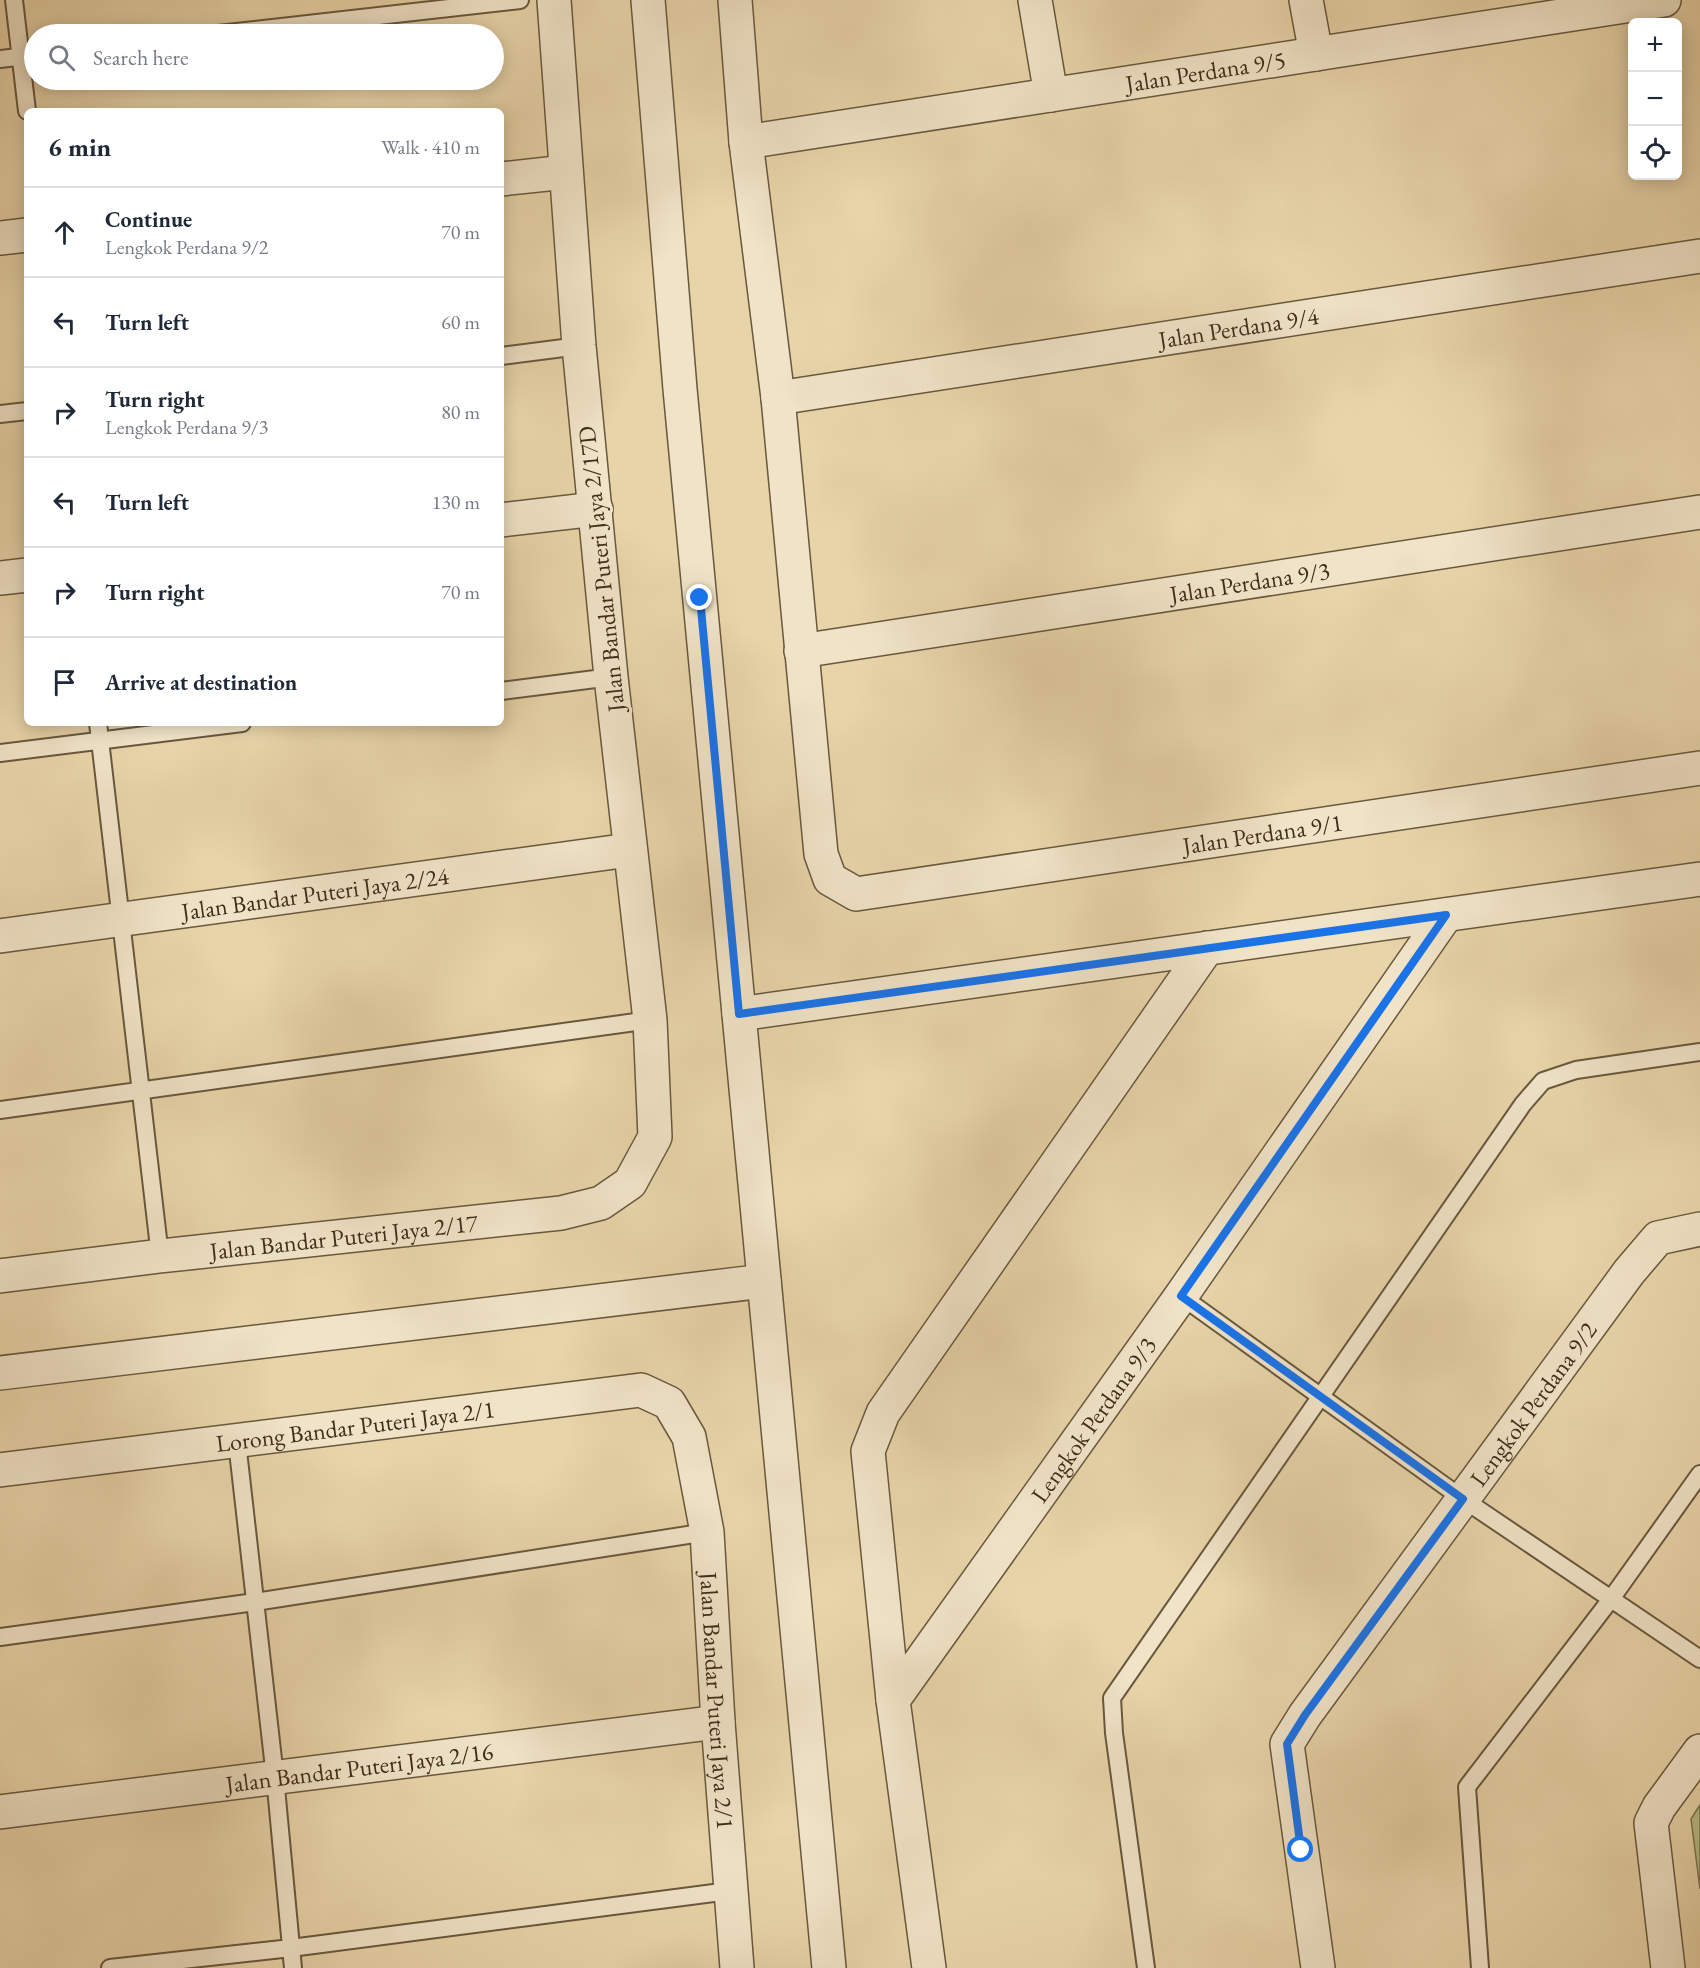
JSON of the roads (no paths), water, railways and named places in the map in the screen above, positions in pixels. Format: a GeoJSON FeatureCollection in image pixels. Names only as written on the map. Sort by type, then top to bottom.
{"type":"FeatureCollection","features":[{"type":"Feature","properties":{"kind":"street","name":"Jalan Bandar Puteri Jaya 2/17D"},"geometry":{"type":"LineString","coordinates":[[554,0],[579,346],[629,850],[650,1020],[655,1137]]}},
{"type":"Feature","properties":{"kind":"street"},"geometry":{"type":"LineString","coordinates":[[648,0],[683,413],[829,1968]]}},
{"type":"Feature","properties":{"kind":"street"},"geometry":{"type":"LineString","coordinates":[[735,0],[746,142],[777,398],[801,651]]}},
{"type":"Feature","properties":{"kind":"street"},"geometry":{"type":"LineString","coordinates":[[1035,0],[1051,95]]}},
{"type":"Feature","properties":{"kind":"street"},"geometry":{"type":"LineString","coordinates":[[1306,0],[1316,54]]}},
{"type":"Feature","properties":{"kind":"street","name":"Jalan Perdana 9/5"},"geometry":{"type":"LineString","coordinates":[[746,142],[1664,0]]}},
{"type":"Feature","properties":{"kind":"street"},"geometry":{"type":"LineString","coordinates":[[504,180],[566,172]]}},
{"type":"Feature","properties":{"kind":"street"},"geometry":{"type":"LineString","coordinates":[[0,238],[24,235]]}},
{"type":"Feature","properties":{"kind":"street","name":"Jalan Perdana 9/4"},"geometry":{"type":"LineString","coordinates":[[777,398],[1700,256]]}},
{"type":"Feature","properties":{"kind":"street"},"geometry":{"type":"LineString","coordinates":[[504,520],[596,508]]}},
{"type":"Feature","properties":{"kind":"street","name":"Jalan Perdana 9/3"},"geometry":{"type":"LineString","coordinates":[[801,651],[1700,512]]}},
{"type":"Feature","properties":{"kind":"street"},"geometry":{"type":"LineString","coordinates":[[0,578],[24,575]]}},
{"type":"Feature","properties":{"kind":"street","name":"Jalan Perdana 9/1"},"geometry":{"type":"LineString","coordinates":[[801,651],[821,854],[830,879],[856,894],[1700,768]]}},
{"type":"Feature","properties":{"kind":"street","name":"Jalan Bandar Puteri Jaya 2/24"},"geometry":{"type":"LineString","coordinates":[[0,936],[629,850]]}},
{"type":"Feature","properties":{"kind":"street"},"geometry":{"type":"LineString","coordinates":[[739,1014],[1700,879]]}},
{"type":"Feature","properties":{"kind":"street","name":"Lengkok Perdana 9/3"},"geometry":{"type":"LineString","coordinates":[[894,1700],[1181,1296],[1446,915]]}},
{"type":"Feature","properties":{"kind":"street"},"geometry":{"type":"LineString","coordinates":[[928,1968],[894,1700],[868,1451],[883,1413],[1207,948]]}},
{"type":"Feature","properties":{"kind":"street","name":"Jalan Bandar Puteri Jaya 2/17"},"geometry":{"type":"LineString","coordinates":[[0,1276],[160,1256],[561,1213],[601,1203],[630,1183],[655,1137]]}},
{"type":"Feature","properties":{"kind":"street","name":"Lengkok Perdana 9/2"},"geometry":{"type":"LineString","coordinates":[[1318,1968],[1287,1744],[1305,1715],[1629,1272],[1658,1238],[1700,1229]]}},
{"type":"Feature","properties":{"kind":"street"},"geometry":{"type":"LineString","coordinates":[[0,1373],[764,1281]]}},
{"type":"Feature","properties":{"kind":"street","name":"Lorong Bandar Puteri Jaya 2/1"},"geometry":{"type":"LineString","coordinates":[[0,1470],[640,1390],[669,1403],[689,1437]]}},
{"type":"Feature","properties":{"kind":"street","name":"Jalan Bandar Puteri Jaya 2/1"},"geometry":{"type":"LineString","coordinates":[[689,1437],[707,1532],[729,1891],[736,1968]]}},
{"type":"Feature","properties":{"kind":"street","name":"Jalan Bandar Puteri Jaya 2/16"},"geometry":{"type":"LineString","coordinates":[[0,1812],[718,1722]]}},
{"type":"Feature","properties":{"kind":"street"},"geometry":{"type":"LineString","coordinates":[[1668,1968],[1651,1823],[1659,1807],[1700,1751]]}},
{"type":"Feature","properties":{"kind":"lane"},"geometry":{"type":"LineString","coordinates":[[14,0],[24,40]]}},
{"type":"Feature","properties":{"kind":"lane"},"geometry":{"type":"LineString","coordinates":[[307,24],[520,0]]}},
{"type":"Feature","properties":{"kind":"lane"},"geometry":{"type":"LineString","coordinates":[[0,59],[24,56]]}},
{"type":"Feature","properties":{"kind":"lane"},"geometry":{"type":"LineString","coordinates":[[27,90],[27,108]]}},
{"type":"Feature","properties":{"kind":"lane"},"geometry":{"type":"LineString","coordinates":[[504,356],[579,346]]}},
{"type":"Feature","properties":{"kind":"lane"},"geometry":{"type":"LineString","coordinates":[[0,414],[24,411]]}},
{"type":"Feature","properties":{"kind":"lane"},"geometry":{"type":"LineString","coordinates":[[504,691],[611,677]]}},
{"type":"Feature","properties":{"kind":"lane"},"geometry":{"type":"LineString","coordinates":[[98,726],[160,1256]]}},
{"type":"Feature","properties":{"kind":"lane"},"geometry":{"type":"LineString","coordinates":[[0,753],[218,726]]}},
{"type":"Feature","properties":{"kind":"lane"},"geometry":{"type":"LineString","coordinates":[[0,1110],[650,1020]]}},
{"type":"Feature","properties":{"kind":"lane"},"geometry":{"type":"LineString","coordinates":[[1146,1968],[1114,1733],[1112,1698],[1523,1104],[1543,1081],[1576,1070],[1700,1052]]}},
{"type":"Feature","properties":{"kind":"lane"},"geometry":{"type":"LineString","coordinates":[[1181,1296],[1463,1499],[1700,1659]]}},
{"type":"Feature","properties":{"kind":"lane"},"geometry":{"type":"LineString","coordinates":[[237,1442],[275,1777],[293,1968]]}},
{"type":"Feature","properties":{"kind":"lane"},"geometry":{"type":"LineString","coordinates":[[1480,1968],[1467,1786],[1611,1599],[1700,1473]]}},
{"type":"Feature","properties":{"kind":"lane"},"geometry":{"type":"LineString","coordinates":[[0,1637],[255,1602],[707,1532]]}},
{"type":"Feature","properties":{"kind":"lane"},"geometry":{"type":"LineString","coordinates":[[110,1968],[291,1948],[729,1891]]}}]}
